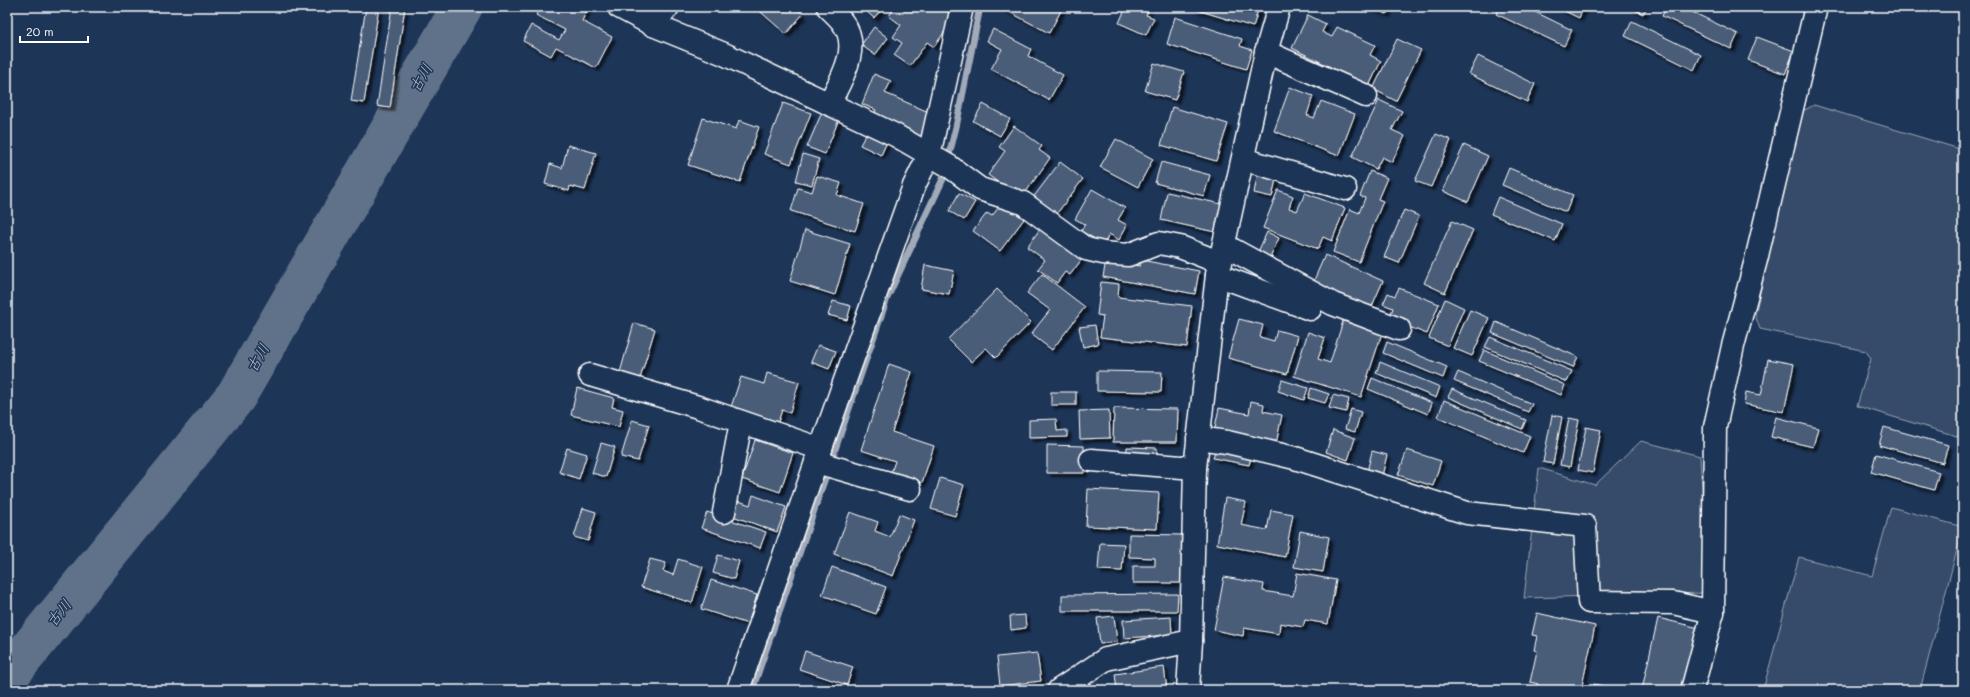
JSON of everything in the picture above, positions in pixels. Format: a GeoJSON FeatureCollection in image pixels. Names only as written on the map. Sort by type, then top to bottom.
{"type":"FeatureCollection","features":[{"type":"Feature","properties":{"kind":"street"},"geometry":{"type":"LineString","coordinates":[[619,7],[653,25],[724,54],[896,135],[939,160],[980,189],[1023,202],[1086,249],[1103,253],[1128,255],[1159,243],[1180,246],[1399,329]]}},
{"type":"Feature","properties":{"kind":"street"},"geometry":{"type":"LineString","coordinates":[[653,25],[668,7]]}},
{"type":"Feature","properties":{"kind":"street"},"geometry":{"type":"LineString","coordinates":[[828,7],[844,24],[850,42],[848,66],[829,104]]}},
{"type":"Feature","properties":{"kind":"street"},"geometry":{"type":"LineString","coordinates":[[738,690],[827,461],[914,186],[939,160],[962,7]]}},
{"type":"Feature","properties":{"kind":"street"},"geometry":{"type":"LineString","coordinates":[[1188,690],[1191,641],[1195,468],[1221,261],[1266,52],[1279,7]]}},
{"type":"Feature","properties":{"kind":"street"},"geometry":{"type":"LineString","coordinates":[[1692,690],[1713,612],[1714,428],[1733,346],[1756,260],[1816,7]]}},
{"type":"Feature","properties":{"kind":"street"},"geometry":{"type":"LineString","coordinates":[[1266,52],[1366,96]]}},
{"type":"Feature","properties":{"kind":"street"},"geometry":{"type":"LineString","coordinates":[[1243,159],[1344,189]]}},
{"type":"Feature","properties":{"kind":"street"},"geometry":{"type":"LineString","coordinates":[[1221,261],[1310,310]]}},
{"type":"Feature","properties":{"kind":"street"},"geometry":{"type":"LineString","coordinates":[[590,375],[698,407],[741,422],[827,461],[910,489]]}},
{"type":"Feature","properties":{"kind":"street"},"geometry":{"type":"LineString","coordinates":[[724,512],[741,422]]}},
{"type":"Feature","properties":{"kind":"street"},"geometry":{"type":"LineString","coordinates":[[1198,438],[1227,442],[1294,458],[1467,514],[1585,526],[1589,602],[1673,603],[1713,612]]}},
{"type":"Feature","properties":{"kind":"street"},"geometry":{"type":"LineString","coordinates":[[1091,460],[1195,468]]}},
{"type":"Feature","properties":{"kind":"street"},"geometry":{"type":"LineString","coordinates":[[1059,690],[1106,659],[1191,641]]}},
{"type":"Feature","properties":{"kind":"shaded area"},"geometry":{"type":"Polygon","coordinates":[[[1814,105],[1963,150],[1963,438],[1857,406],[1871,359],[1866,351],[1760,329],[1755,315],[1801,112],[1814,105]]]}},
{"type":"Feature","properties":{"kind":"shaded area"},"geometry":{"type":"Polygon","coordinates":[[[1641,441],[1700,456],[1707,574],[1704,593],[1524,598],[1539,468],[1595,485],[1641,441]]]}},
{"type":"Feature","properties":{"kind":"shaded area"},"geometry":{"type":"Polygon","coordinates":[[[1891,507],[1963,527],[1920,690],[1763,690],[1799,557],[1872,576],[1891,507]]]}},
{"type":"Feature","properties":{"kind":"building"},"geometry":{"type":"Polygon","coordinates":[[[366,7],[379,7],[364,103],[351,101],[366,7]]]}},
{"type":"Feature","properties":{"kind":"building"},"geometry":{"type":"Polygon","coordinates":[[[392,7],[405,7],[390,108],[377,106],[392,7]]]}},
{"type":"Feature","properties":{"kind":"building"},"geometry":{"type":"Polygon","coordinates":[[[540,7],[581,7],[587,10],[582,21],[612,37],[596,68],[556,47],[551,56],[523,41],[531,25],[559,40],[565,30],[536,15],[540,7]]]}},
{"type":"Feature","properties":{"kind":"building"},"geometry":{"type":"Polygon","coordinates":[[[755,7],[795,7],[803,14],[786,34],[755,7]]]}},
{"type":"Feature","properties":{"kind":"building"},"geometry":{"type":"Polygon","coordinates":[[[861,7],[884,7],[874,18],[861,7]]]}},
{"type":"Feature","properties":{"kind":"building"},"geometry":{"type":"Polygon","coordinates":[[[895,7],[952,7],[958,12],[934,47],[927,42],[910,66],[894,55],[902,43],[893,37],[901,25],[889,16],[895,7]]]}},
{"type":"Feature","properties":{"kind":"building"},"geometry":{"type":"Polygon","coordinates":[[[1000,7],[1063,7],[1049,33],[1000,7]]]}},
{"type":"Feature","properties":{"kind":"building"},"geometry":{"type":"Polygon","coordinates":[[[1126,7],[1150,7],[1146,15],[1154,18],[1146,35],[1119,23],[1126,7]]]}},
{"type":"Feature","properties":{"kind":"building"},"geometry":{"type":"Polygon","coordinates":[[[1195,7],[1259,7],[1253,27],[1194,9],[1195,7]]]}},
{"type":"Feature","properties":{"kind":"building"},"geometry":{"type":"Polygon","coordinates":[[[1368,7],[1389,7],[1387,14],[1368,7]]]}},
{"type":"Feature","properties":{"kind":"building"},"geometry":{"type":"Polygon","coordinates":[[[1499,7],[1525,7],[1572,30],[1564,46],[1496,14],[1499,7]]]}},
{"type":"Feature","properties":{"kind":"building"},"geometry":{"type":"Polygon","coordinates":[[[1556,7],[1584,7],[1579,18],[1556,7]]]}},
{"type":"Feature","properties":{"kind":"building"},"geometry":{"type":"Polygon","coordinates":[[[1629,7],[1647,7],[1643,14],[1629,7]]]}},
{"type":"Feature","properties":{"kind":"building"},"geometry":{"type":"Polygon","coordinates":[[[1666,7],[1682,7],[1738,34],[1731,49],[1662,16],[1666,7]]]}},
{"type":"Feature","properties":{"kind":"building"},"geometry":{"type":"Polygon","coordinates":[[[1308,15],[1326,24],[1322,32],[1332,37],[1337,27],[1375,45],[1370,55],[1381,61],[1369,86],[1292,48],[1308,15]]]}},
{"type":"Feature","properties":{"kind":"building"},"geometry":{"type":"Polygon","coordinates":[[[1175,17],[1242,39],[1240,46],[1252,50],[1246,69],[1167,44],[1175,17]]]}},
{"type":"Feature","properties":{"kind":"building"},"geometry":{"type":"Polygon","coordinates":[[[1632,21],[1701,55],[1694,70],[1625,36],[1632,21]]]}},
{"type":"Feature","properties":{"kind":"building"},"geometry":{"type":"Polygon","coordinates":[[[874,27],[888,38],[875,55],[861,45],[874,27]]]}},
{"type":"Feature","properties":{"kind":"building"},"geometry":{"type":"Polygon","coordinates":[[[993,29],[1031,49],[1028,56],[1063,75],[1049,100],[991,69],[1002,49],[987,41],[993,29]]]}},
{"type":"Feature","properties":{"kind":"building"},"geometry":{"type":"Polygon","coordinates":[[[1757,37],[1794,51],[1785,74],[1748,60],[1757,37]]]}},
{"type":"Feature","properties":{"kind":"building"},"geometry":{"type":"Polygon","coordinates":[[[1397,39],[1421,50],[1396,101],[1373,89],[1397,39]]]}},
{"type":"Feature","properties":{"kind":"building"},"geometry":{"type":"Polygon","coordinates":[[[1478,56],[1535,84],[1527,102],[1469,74],[1478,56]]]}},
{"type":"Feature","properties":{"kind":"building"},"geometry":{"type":"Polygon","coordinates":[[[1154,63],[1184,72],[1175,100],[1145,91],[1154,63]]]}},
{"type":"Feature","properties":{"kind":"building"},"geometry":{"type":"Polygon","coordinates":[[[874,74],[891,81],[885,93],[933,114],[923,138],[873,116],[876,110],[862,104],[874,74]]]}},
{"type":"Feature","properties":{"kind":"building"},"geometry":{"type":"Polygon","coordinates":[[[1290,87],[1313,96],[1307,115],[1314,118],[1321,101],[1355,114],[1339,156],[1274,131],[1290,87]]]}},
{"type":"Feature","properties":{"kind":"building"},"geometry":{"type":"Polygon","coordinates":[[[1379,100],[1402,111],[1392,130],[1405,136],[1392,162],[1382,157],[1376,169],[1352,157],[1379,100]]]}},
{"type":"Feature","properties":{"kind":"building"},"geometry":{"type":"Polygon","coordinates":[[[783,103],[811,113],[791,164],[764,154],[783,103]]]}},
{"type":"Feature","properties":{"kind":"building"},"geometry":{"type":"Polygon","coordinates":[[[983,104],[1010,119],[1000,136],[973,121],[983,104]]]}},
{"type":"Feature","properties":{"kind":"building"},"geometry":{"type":"Polygon","coordinates":[[[1172,107],[1228,124],[1216,161],[1161,145],[1172,107]]]}},
{"type":"Feature","properties":{"kind":"building"},"geometry":{"type":"Polygon","coordinates":[[[822,112],[839,119],[825,154],[807,147],[822,112]]]}},
{"type":"Feature","properties":{"kind":"building"},"geometry":{"type":"Polygon","coordinates":[[[703,118],[736,129],[739,120],[759,127],[740,182],[688,165],[703,118]]]}},
{"type":"Feature","properties":{"kind":"building"},"geometry":{"type":"Polygon","coordinates":[[[1014,126],[1042,146],[1039,150],[1050,158],[1021,199],[988,175],[1005,151],[999,147],[1014,126]]]}},
{"type":"Feature","properties":{"kind":"building"},"geometry":{"type":"Polygon","coordinates":[[[867,132],[887,142],[881,155],[860,145],[867,132]]]}},
{"type":"Feature","properties":{"kind":"building"},"geometry":{"type":"Polygon","coordinates":[[[1436,134],[1451,140],[1431,187],[1415,181],[1436,134]]]}},
{"type":"Feature","properties":{"kind":"building"},"geometry":{"type":"Polygon","coordinates":[[[1116,139],[1153,159],[1138,187],[1100,167],[1116,139]]]}},
{"type":"Feature","properties":{"kind":"building"},"geometry":{"type":"Polygon","coordinates":[[[568,145],[596,153],[585,190],[570,186],[569,191],[545,184],[550,164],[562,168],[568,145]]]}},
{"type":"Feature","properties":{"kind":"building"},"geometry":{"type":"Polygon","coordinates":[[[1464,145],[1488,156],[1468,202],[1443,191],[1464,145]]]}},
{"type":"Feature","properties":{"kind":"building"},"geometry":{"type":"Polygon","coordinates":[[[803,154],[819,159],[812,185],[796,181],[803,154]]]}},
{"type":"Feature","properties":{"kind":"building"},"geometry":{"type":"Polygon","coordinates":[[[1060,162],[1083,179],[1055,216],[1032,199],[1060,162]]]}},
{"type":"Feature","properties":{"kind":"building"},"geometry":{"type":"Polygon","coordinates":[[[1161,162],[1210,175],[1204,196],[1155,183],[1161,162]]]}},
{"type":"Feature","properties":{"kind":"building"},"geometry":{"type":"Polygon","coordinates":[[[1509,168],[1573,195],[1566,212],[1502,185],[1509,168]]]}},
{"type":"Feature","properties":{"kind":"building"},"geometry":{"type":"Polygon","coordinates":[[[1258,171],[1277,175],[1272,197],[1254,193],[1258,171]]]}},
{"type":"Feature","properties":{"kind":"building"},"geometry":{"type":"Polygon","coordinates":[[[1370,171],[1387,178],[1378,199],[1383,201],[1359,262],[1333,252],[1350,209],[1359,213],[1365,198],[1360,196],[1370,171]]]}},
{"type":"Feature","properties":{"kind":"building"},"geometry":{"type":"Polygon","coordinates":[[[817,176],[841,183],[837,195],[864,204],[855,231],[791,211],[798,188],[812,192],[817,176]]]}},
{"type":"Feature","properties":{"kind":"building"},"geometry":{"type":"Polygon","coordinates":[[[1092,189],[1125,208],[1118,220],[1127,225],[1119,240],[1109,234],[1104,244],[1081,231],[1085,224],[1075,219],[1092,189]]]}},
{"type":"Feature","properties":{"kind":"building"},"geometry":{"type":"Polygon","coordinates":[[[1278,190],[1293,196],[1289,208],[1297,211],[1305,193],[1345,208],[1332,241],[1323,237],[1318,249],[1263,228],[1278,190]]]}},
{"type":"Feature","properties":{"kind":"building"},"geometry":{"type":"Polygon","coordinates":[[[1167,192],[1221,204],[1215,232],[1161,220],[1167,192]]]}},
{"type":"Feature","properties":{"kind":"building"},"geometry":{"type":"Polygon","coordinates":[[[959,193],[975,202],[964,220],[949,211],[959,193]]]}},
{"type":"Feature","properties":{"kind":"building"},"geometry":{"type":"Polygon","coordinates":[[[1498,197],[1562,224],[1555,241],[1491,214],[1498,197]]]}},
{"type":"Feature","properties":{"kind":"building"},"geometry":{"type":"Polygon","coordinates":[[[1002,203],[1024,219],[1000,251],[973,231],[987,213],[992,216],[1002,203]]]}},
{"type":"Feature","properties":{"kind":"building"},"geometry":{"type":"Polygon","coordinates":[[[1404,210],[1419,216],[1399,263],[1384,257],[1404,210]]]}},
{"type":"Feature","properties":{"kind":"building"},"geometry":{"type":"Polygon","coordinates":[[[1452,221],[1473,230],[1445,293],[1424,283],[1452,221]]]}},
{"type":"Feature","properties":{"kind":"building"},"geometry":{"type":"Polygon","coordinates":[[[1040,229],[1082,259],[1070,275],[1065,272],[1057,283],[1038,269],[1045,260],[1027,247],[1040,229]]]}},
{"type":"Feature","properties":{"kind":"building"},"geometry":{"type":"Polygon","coordinates":[[[805,230],[850,244],[835,295],[790,281],[805,230]]]}},
{"type":"Feature","properties":{"kind":"building"},"geometry":{"type":"Polygon","coordinates":[[[1267,232],[1279,238],[1270,258],[1258,252],[1267,232]]]}},
{"type":"Feature","properties":{"kind":"building"},"geometry":{"type":"Polygon","coordinates":[[[1325,255],[1383,281],[1369,313],[1311,287],[1325,255]]]}},
{"type":"Feature","properties":{"kind":"building"},"geometry":{"type":"Polygon","coordinates":[[[1106,260],[1140,266],[1141,260],[1199,271],[1195,294],[1103,277],[1106,260]]]}},
{"type":"Feature","properties":{"kind":"building"},"geometry":{"type":"Polygon","coordinates":[[[925,265],[954,271],[949,294],[921,289],[925,265]]]}},
{"type":"Feature","properties":{"kind":"building"},"geometry":{"type":"Polygon","coordinates":[[[1042,274],[1085,307],[1052,350],[1031,334],[1050,310],[1027,293],[1042,274]]]}},
{"type":"Feature","properties":{"kind":"building"},"geometry":{"type":"Polygon","coordinates":[[[1101,282],[1119,284],[1118,297],[1192,306],[1187,347],[1100,337],[1103,316],[1097,315],[1101,282]]]}},
{"type":"Feature","properties":{"kind":"building"},"geometry":{"type":"Polygon","coordinates":[[[1399,288],[1439,304],[1427,334],[1389,319],[1393,308],[1383,304],[1388,293],[1395,296],[1399,288]]]}},
{"type":"Feature","properties":{"kind":"building"},"geometry":{"type":"Polygon","coordinates":[[[997,289],[1031,322],[996,358],[986,348],[971,362],[948,339],[997,289]]]}},
{"type":"Feature","properties":{"kind":"building"},"geometry":{"type":"Polygon","coordinates":[[[1445,299],[1464,308],[1448,346],[1429,338],[1445,299]]]}},
{"type":"Feature","properties":{"kind":"building"},"geometry":{"type":"Polygon","coordinates":[[[833,301],[851,306],[847,320],[828,315],[833,301]]]}},
{"type":"Feature","properties":{"kind":"building"},"geometry":{"type":"Polygon","coordinates":[[[1470,310],[1489,318],[1472,356],[1453,348],[1470,310]]]}},
{"type":"Feature","properties":{"kind":"building"},"geometry":{"type":"Polygon","coordinates":[[[1239,319],[1263,325],[1260,337],[1274,341],[1277,330],[1298,336],[1287,374],[1228,358],[1239,319]]]}},
{"type":"Feature","properties":{"kind":"building"},"geometry":{"type":"Polygon","coordinates":[[[1343,321],[1382,333],[1361,397],[1294,376],[1308,332],[1325,338],[1318,359],[1330,363],[1343,321]]]}},
{"type":"Feature","properties":{"kind":"building"},"geometry":{"type":"Polygon","coordinates":[[[1496,322],[1578,357],[1573,367],[1492,333],[1496,322]]]}},
{"type":"Feature","properties":{"kind":"building"},"geometry":{"type":"Polygon","coordinates":[[[634,323],[655,329],[639,382],[619,376],[634,323]]]}},
{"type":"Feature","properties":{"kind":"building"},"geometry":{"type":"Polygon","coordinates":[[[1095,325],[1098,344],[1083,347],[1079,327],[1095,325]]]}},
{"type":"Feature","properties":{"kind":"building"},"geometry":{"type":"Polygon","coordinates":[[[1490,337],[1572,371],[1567,382],[1485,347],[1490,337]]]}},
{"type":"Feature","properties":{"kind":"building"},"geometry":{"type":"Polygon","coordinates":[[[1387,342],[1447,367],[1443,378],[1383,353],[1387,342]]]}},
{"type":"Feature","properties":{"kind":"building"},"geometry":{"type":"Polygon","coordinates":[[[818,345],[836,351],[829,369],[811,362],[818,345]]]}},
{"type":"Feature","properties":{"kind":"building"},"geometry":{"type":"Polygon","coordinates":[[[1484,350],[1565,385],[1561,395],[1479,361],[1484,350]]]}},
{"type":"Feature","properties":{"kind":"building"},"geometry":{"type":"Polygon","coordinates":[[[1768,359],[1794,364],[1784,412],[1744,404],[1746,392],[1761,395],[1768,359]]]}},
{"type":"Feature","properties":{"kind":"building"},"geometry":{"type":"Polygon","coordinates":[[[1380,362],[1440,387],[1436,398],[1376,373],[1380,362]]]}},
{"type":"Feature","properties":{"kind":"building"},"geometry":{"type":"Polygon","coordinates":[[[889,364],[912,372],[892,432],[934,446],[922,483],[891,473],[895,461],[861,450],[889,364]]]}},
{"type":"Feature","properties":{"kind":"building"},"geometry":{"type":"Polygon","coordinates":[[[1097,371],[1162,372],[1161,392],[1097,391],[1097,371]]]}},
{"type":"Feature","properties":{"kind":"building"},"geometry":{"type":"Polygon","coordinates":[[[1458,372],[1532,404],[1528,412],[1454,381],[1458,372]]]}},
{"type":"Feature","properties":{"kind":"building"},"geometry":{"type":"Polygon","coordinates":[[[767,373],[799,382],[790,413],[782,410],[778,422],[731,407],[741,377],[764,384],[767,373]]]}},
{"type":"Feature","properties":{"kind":"building"},"geometry":{"type":"Polygon","coordinates":[[[1372,378],[1432,403],[1428,414],[1368,389],[1372,378]]]}},
{"type":"Feature","properties":{"kind":"building"},"geometry":{"type":"Polygon","coordinates":[[[1282,380],[1308,388],[1304,400],[1278,391],[1282,380]]]}},
{"type":"Feature","properties":{"kind":"building"},"geometry":{"type":"Polygon","coordinates":[[[577,388],[614,398],[612,407],[623,410],[619,427],[571,415],[577,388]]]}},
{"type":"Feature","properties":{"kind":"building"},"geometry":{"type":"Polygon","coordinates":[[[1311,388],[1329,394],[1325,403],[1308,398],[1311,388]]]}},
{"type":"Feature","properties":{"kind":"building"},"geometry":{"type":"Polygon","coordinates":[[[1452,389],[1526,420],[1522,429],[1448,397],[1452,389]]]}},
{"type":"Feature","properties":{"kind":"building"},"geometry":{"type":"Polygon","coordinates":[[[1051,392],[1076,392],[1076,405],[1051,405],[1051,392]]]}},
{"type":"Feature","properties":{"kind":"building"},"geometry":{"type":"Polygon","coordinates":[[[1333,395],[1349,399],[1346,412],[1329,408],[1333,395]]]}},
{"type":"Feature","properties":{"kind":"building"},"geometry":{"type":"Polygon","coordinates":[[[1444,400],[1530,436],[1523,453],[1438,417],[1444,400]]]}},
{"type":"Feature","properties":{"kind":"building"},"geometry":{"type":"Polygon","coordinates":[[[1251,401],[1264,404],[1263,411],[1282,415],[1276,444],[1214,432],[1219,408],[1249,414],[1251,401]]]}},
{"type":"Feature","properties":{"kind":"building"},"geometry":{"type":"Polygon","coordinates":[[[1114,408],[1178,409],[1177,442],[1113,442],[1114,408]]]}},
{"type":"Feature","properties":{"kind":"building"},"geometry":{"type":"Polygon","coordinates":[[[1351,409],[1361,412],[1355,432],[1345,429],[1351,409]]]}},
{"type":"Feature","properties":{"kind":"building"},"geometry":{"type":"Polygon","coordinates":[[[1109,410],[1110,438],[1080,439],[1079,411],[1109,410]]]}},
{"type":"Feature","properties":{"kind":"building"},"geometry":{"type":"Polygon","coordinates":[[[1552,415],[1562,417],[1553,464],[1543,462],[1552,415]]]}},
{"type":"Feature","properties":{"kind":"building"},"geometry":{"type":"Polygon","coordinates":[[[1776,417],[1818,428],[1813,447],[1771,437],[1776,417]]]}},
{"type":"Feature","properties":{"kind":"building"},"geometry":{"type":"Polygon","coordinates":[[[1569,418],[1579,420],[1570,467],[1560,465],[1569,418]]]}},
{"type":"Feature","properties":{"kind":"building"},"geometry":{"type":"Polygon","coordinates":[[[1056,419],[1057,431],[1067,430],[1067,437],[1029,438],[1029,420],[1056,419]]]}},
{"type":"Feature","properties":{"kind":"building"},"geometry":{"type":"Polygon","coordinates":[[[632,420],[649,425],[638,461],[621,457],[632,420]]]}},
{"type":"Feature","properties":{"kind":"building"},"geometry":{"type":"Polygon","coordinates":[[[1586,427],[1601,430],[1593,473],[1578,470],[1586,427]]]}},
{"type":"Feature","properties":{"kind":"building"},"geometry":{"type":"Polygon","coordinates":[[[1884,427],[1948,445],[1943,463],[1879,445],[1884,427]]]}},
{"type":"Feature","properties":{"kind":"building"},"geometry":{"type":"Polygon","coordinates":[[[1333,430],[1355,438],[1348,460],[1326,452],[1333,430]]]}},
{"type":"Feature","properties":{"kind":"building"},"geometry":{"type":"Polygon","coordinates":[[[755,440],[793,453],[780,492],[742,479],[755,440]]]}},
{"type":"Feature","properties":{"kind":"building"},"geometry":{"type":"Polygon","coordinates":[[[601,443],[615,447],[606,477],[592,473],[601,443]]]}},
{"type":"Feature","properties":{"kind":"building"},"geometry":{"type":"Polygon","coordinates":[[[1047,445],[1084,446],[1084,473],[1047,473],[1047,445]]]}},
{"type":"Feature","properties":{"kind":"building"},"geometry":{"type":"Polygon","coordinates":[[[1127,447],[1157,448],[1157,459],[1126,458],[1127,447]]]}},
{"type":"Feature","properties":{"kind":"building"},"geometry":{"type":"Polygon","coordinates":[[[1216,447],[1252,454],[1249,465],[1213,458],[1216,447]]]}},
{"type":"Feature","properties":{"kind":"building"},"geometry":{"type":"Polygon","coordinates":[[[567,448],[587,454],[579,479],[559,472],[567,448]]]}},
{"type":"Feature","properties":{"kind":"building"},"geometry":{"type":"Polygon","coordinates":[[[1407,450],[1441,461],[1433,486],[1398,475],[1407,450]]]}},
{"type":"Feature","properties":{"kind":"building"},"geometry":{"type":"Polygon","coordinates":[[[1372,451],[1387,455],[1382,476],[1367,472],[1372,451]]]}},
{"type":"Feature","properties":{"kind":"building"},"geometry":{"type":"Polygon","coordinates":[[[1876,454],[1939,472],[1934,490],[1871,472],[1876,454]]]}},
{"type":"Feature","properties":{"kind":"building"},"geometry":{"type":"Polygon","coordinates":[[[940,478],[964,485],[955,516],[931,509],[940,478]]]}},
{"type":"Feature","properties":{"kind":"building"},"geometry":{"type":"Polygon","coordinates":[[[1088,489],[1159,493],[1157,529],[1086,526],[1088,489]]]}},
{"type":"Feature","properties":{"kind":"building"},"geometry":{"type":"Polygon","coordinates":[[[753,495],[786,507],[777,532],[730,515],[736,500],[750,505],[753,495]]]}},
{"type":"Feature","properties":{"kind":"building"},"geometry":{"type":"Polygon","coordinates":[[[1225,498],[1246,502],[1241,525],[1267,530],[1271,510],[1293,514],[1285,557],[1217,544],[1225,498]]]}},
{"type":"Feature","properties":{"kind":"building"},"geometry":{"type":"Polygon","coordinates":[[[583,508],[596,512],[588,541],[574,537],[583,508]]]}},
{"type":"Feature","properties":{"kind":"building"},"geometry":{"type":"Polygon","coordinates":[[[707,512],[766,532],[760,548],[701,528],[707,512]]]}},
{"type":"Feature","properties":{"kind":"building"},"geometry":{"type":"Polygon","coordinates":[[[850,512],[878,522],[875,531],[890,537],[899,514],[914,520],[893,576],[834,554],[850,512]]]}},
{"type":"Feature","properties":{"kind":"building"},"geometry":{"type":"Polygon","coordinates":[[[1300,531],[1329,537],[1323,572],[1294,567],[1300,531]]]}},
{"type":"Feature","properties":{"kind":"building"},"geometry":{"type":"Polygon","coordinates":[[[1129,534],[1184,535],[1184,583],[1133,583],[1133,566],[1155,566],[1155,558],[1129,557],[1129,534]]]}},
{"type":"Feature","properties":{"kind":"building"},"geometry":{"type":"Polygon","coordinates":[[[1100,543],[1124,544],[1122,571],[1098,570],[1100,543]]]}},
{"type":"Feature","properties":{"kind":"building"},"geometry":{"type":"Polygon","coordinates":[[[718,555],[739,561],[734,579],[713,573],[718,555]]]}},
{"type":"Feature","properties":{"kind":"building"},"geometry":{"type":"Polygon","coordinates":[[[650,559],[666,563],[663,571],[673,575],[678,559],[703,567],[692,603],[641,587],[650,559]]]}},
{"type":"Feature","properties":{"kind":"building"},"geometry":{"type":"Polygon","coordinates":[[[832,567],[886,587],[876,614],[822,595],[832,567]]]}},
{"type":"Feature","properties":{"kind":"building"},"geometry":{"type":"Polygon","coordinates":[[[1297,573],[1336,580],[1328,624],[1305,620],[1303,627],[1280,623],[1279,634],[1244,628],[1243,636],[1214,630],[1224,577],[1264,584],[1263,591],[1293,596],[1297,573]]]}},
{"type":"Feature","properties":{"kind":"building"},"geometry":{"type":"Polygon","coordinates":[[[711,580],[757,595],[748,624],[701,609],[711,580]]]}},
{"type":"Feature","properties":{"kind":"building"},"geometry":{"type":"Polygon","coordinates":[[[1178,594],[1177,611],[1062,611],[1062,595],[1178,594]]]}},
{"type":"Feature","properties":{"kind":"building"},"geometry":{"type":"Polygon","coordinates":[[[1537,613],[1595,626],[1581,690],[1536,690],[1538,684],[1530,682],[1537,651],[1534,650],[1537,636],[1532,635],[1537,613]]]}},
{"type":"Feature","properties":{"kind":"building"},"geometry":{"type":"Polygon","coordinates":[[[1025,615],[1026,628],[1011,630],[1010,616],[1025,615]]]}},
{"type":"Feature","properties":{"kind":"building"},"geometry":{"type":"Polygon","coordinates":[[[1114,616],[1117,642],[1100,644],[1097,618],[1114,616]]]}},
{"type":"Feature","properties":{"kind":"building"},"geometry":{"type":"Polygon","coordinates":[[[1171,617],[1172,635],[1124,638],[1123,620],[1171,617]]]}},
{"type":"Feature","properties":{"kind":"building"},"geometry":{"type":"Polygon","coordinates":[[[1658,618],[1699,628],[1685,690],[1642,689],[1658,618]]]}},
{"type":"Feature","properties":{"kind":"building"},"geometry":{"type":"Polygon","coordinates":[[[805,651],[853,667],[847,685],[799,669],[805,651]]]}},
{"type":"Feature","properties":{"kind":"building"},"geometry":{"type":"Polygon","coordinates":[[[1037,653],[1041,681],[1000,686],[997,657],[1037,653]]]}},
{"type":"Feature","properties":{"kind":"building"},"geometry":{"type":"Polygon","coordinates":[[[1164,667],[1167,690],[1117,690],[1115,674],[1164,667]]]}},
{"type":"Feature","properties":{"kind":"building"},"geometry":{"type":"Polygon","coordinates":[[[1594,684],[1623,690],[1593,690],[1594,684]]]}},
{"type":"Feature","properties":{"kind":"waterway","name":"古川"},"geometry":{"type":"LineString","coordinates":[[7,677],[236,396],[462,7]]}},
{"type":"Feature","properties":{"kind":"waterway"},"geometry":{"type":"LineString","coordinates":[[752,690],[887,298],[943,179],[956,127],[980,7]]}}]}
